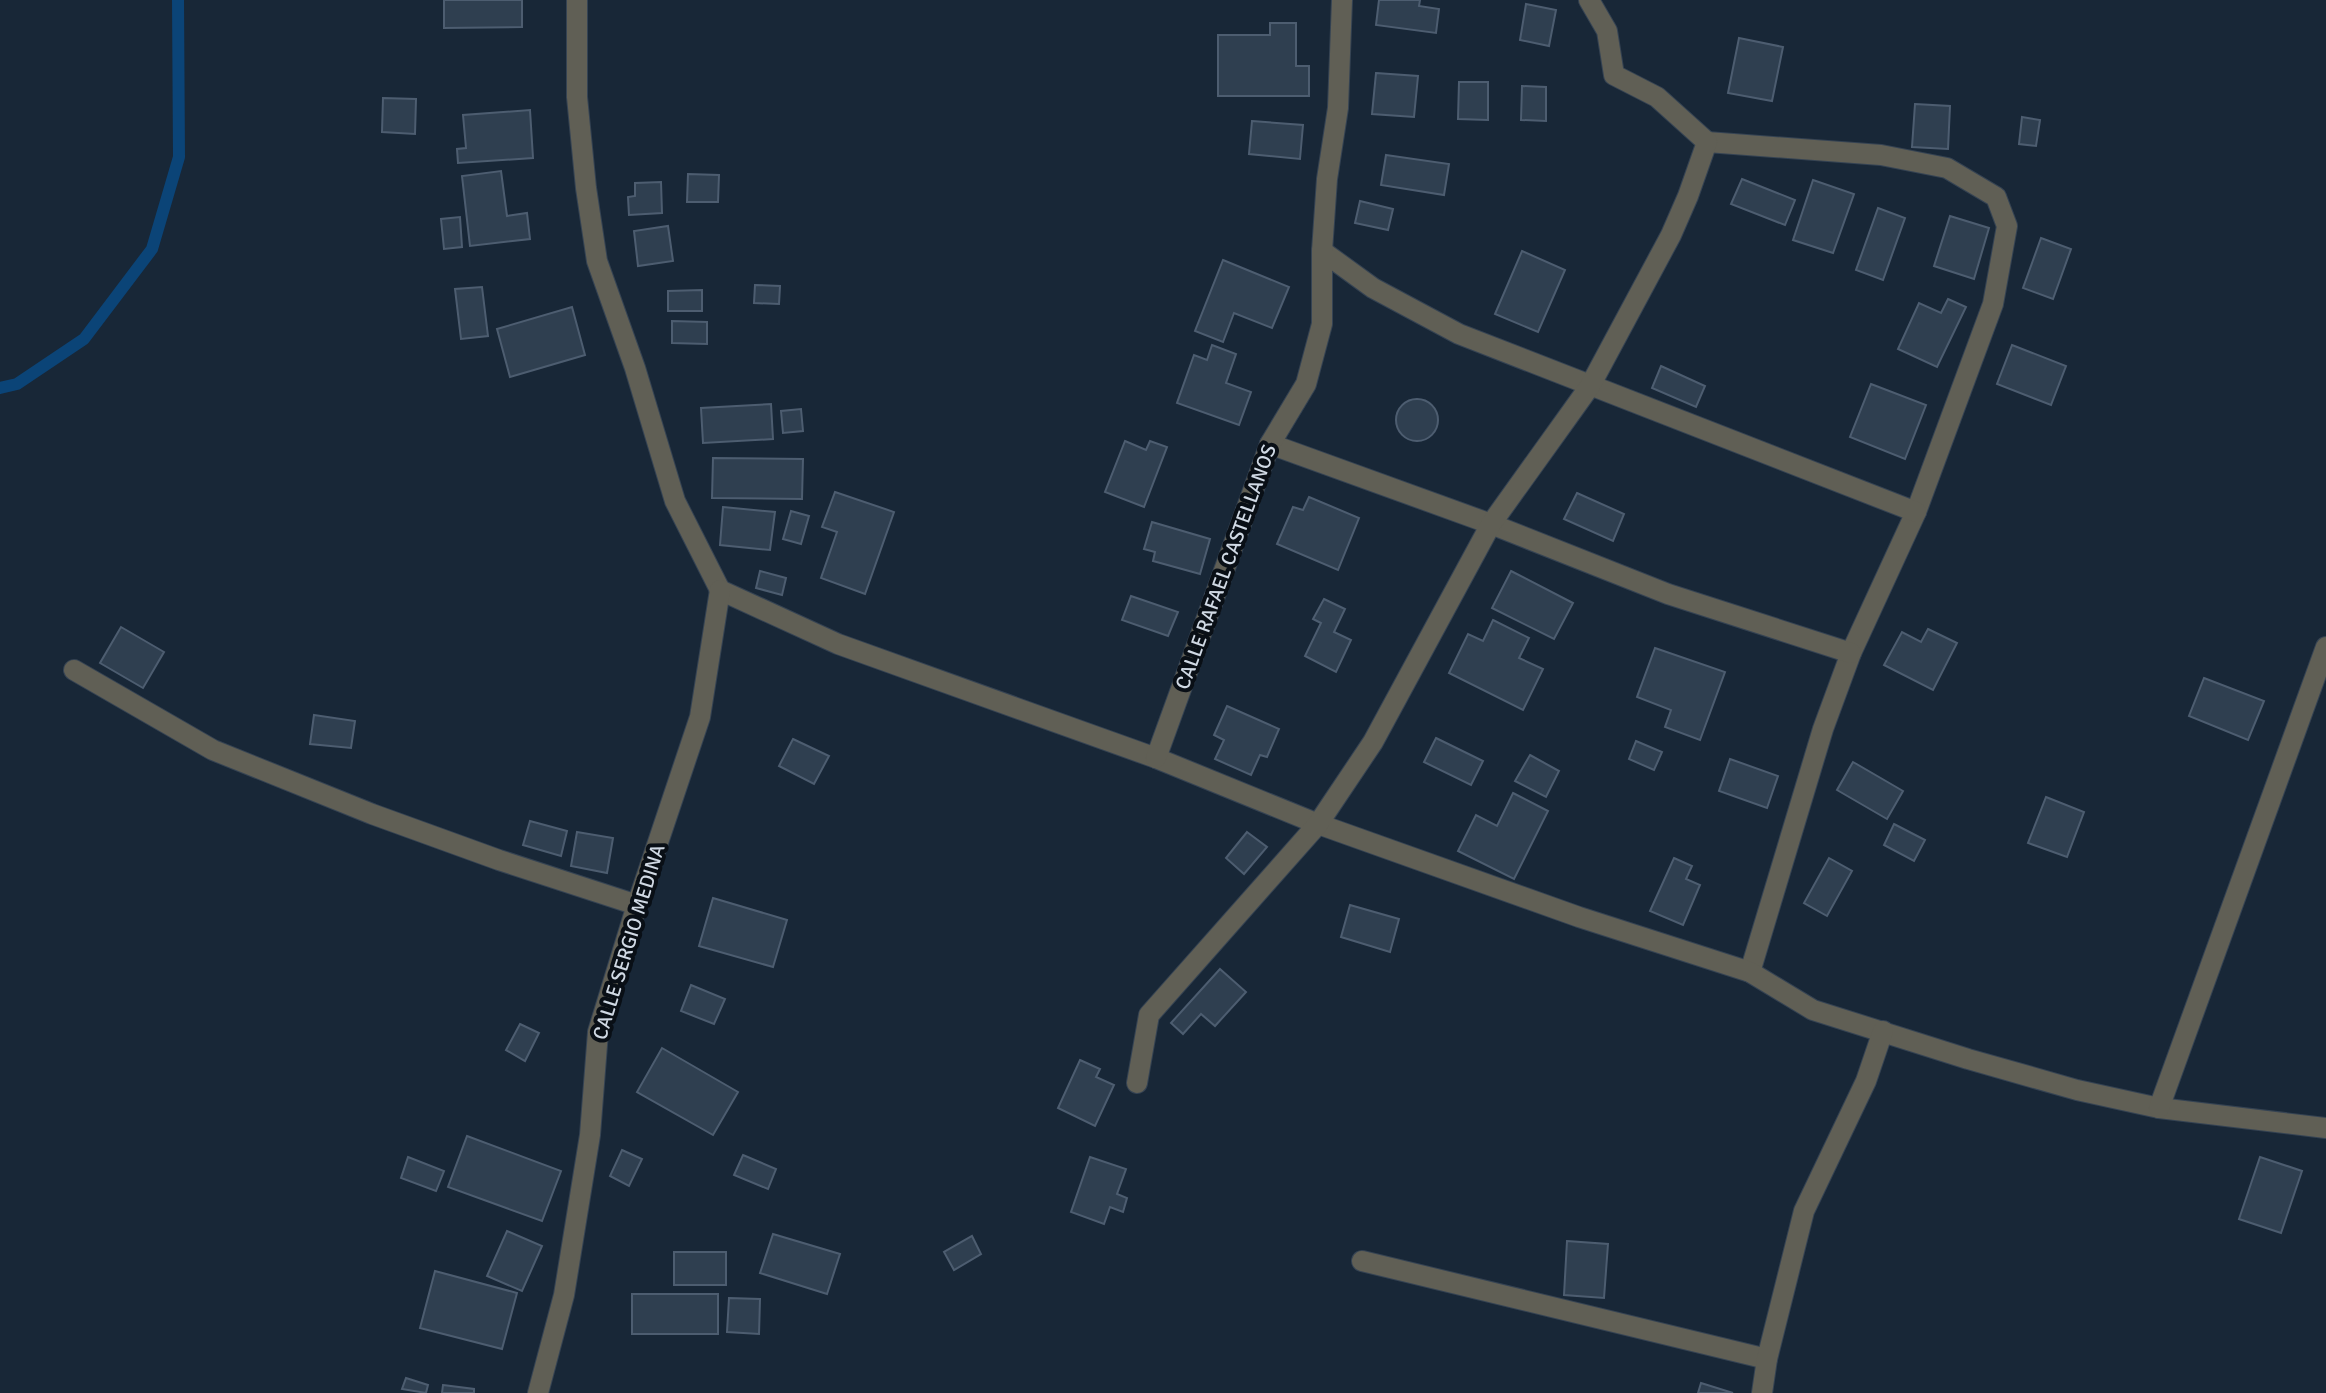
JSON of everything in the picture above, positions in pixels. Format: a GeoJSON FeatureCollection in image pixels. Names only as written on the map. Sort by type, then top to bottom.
{"type":"FeatureCollection","features":[{"type":"Feature","properties":{"kind":"street"},"geometry":{"type":"LineString","coordinates":[[577,0],[577,97],[597,261],[635,368],[675,501],[720,590],[838,644],[1156,758],[1318,824],[1579,917],[1750,972],[1813,1010],[2077,1090],[2159,1108],[2326,1128]]}},
{"type":"Feature","properties":{"kind":"street","name":"CALLE RAFAEL CASTELLANOS"},"geometry":{"type":"LineString","coordinates":[[1156,758],[1270,444],[1306,384],[1322,324],[1322,251],[1327,179],[1338,108],[1342,0]]}},
{"type":"Feature","properties":{"kind":"street"},"geometry":{"type":"LineString","coordinates":[[1589,0],[1607,31],[1614,75],[1657,97],[1707,142],[1881,155],[1947,168],[1996,197],[2007,226],[1993,304],[1916,512],[1851,653],[1823,729],[1750,972]]}},
{"type":"Feature","properties":{"kind":"street"},"geometry":{"type":"LineString","coordinates":[[1137,1083],[1149,1015],[1318,824],[1373,742],[1491,524],[1590,386],[1671,235],[1707,142]]}},
{"type":"Feature","properties":{"kind":"street"},"geometry":{"type":"LineString","coordinates":[[1322,251],[1373,288],[1459,334],[1916,512]]}},
{"type":"Feature","properties":{"kind":"street"},"geometry":{"type":"LineString","coordinates":[[1270,444],[1491,524],[1668,594],[1851,653]]}},
{"type":"Feature","properties":{"kind":"street","name":"CALLE SERGIO MEDINA"},"geometry":{"type":"LineString","coordinates":[[538,1393],[564,1295],[590,1135],[598,1032],[700,717],[720,590]]}},
{"type":"Feature","properties":{"kind":"street"},"geometry":{"type":"LineString","coordinates":[[2159,1108],[2326,647]]}},
{"type":"Feature","properties":{"kind":"street"},"geometry":{"type":"LineString","coordinates":[[74,670],[213,750],[386,819],[637,905]]}},
{"type":"Feature","properties":{"kind":"street"},"geometry":{"type":"LineString","coordinates":[[1762,1393],[1767,1359],[1804,1211],[1866,1081],[1883,1031]]}},
{"type":"Feature","properties":{"kind":"street"},"geometry":{"type":"LineString","coordinates":[[1362,1261],[1767,1359]]}},
{"type":"Feature","properties":{"kind":"building"},"geometry":{"type":"Polygon","coordinates":[[[444,0],[522,0],[522,27],[444,28],[444,0]]]}},
{"type":"Feature","properties":{"kind":"building"},"geometry":{"type":"Polygon","coordinates":[[[1379,0],[1420,0],[1419,6],[1439,9],[1436,33],[1376,25],[1379,0]]]}},
{"type":"Feature","properties":{"kind":"building"},"geometry":{"type":"Polygon","coordinates":[[[1526,4],[1556,10],[1549,46],[1520,40],[1526,4]]]}},
{"type":"Feature","properties":{"kind":"building"},"geometry":{"type":"Polygon","coordinates":[[[1270,23],[1296,23],[1296,66],[1309,66],[1309,96],[1218,96],[1218,35],[1270,35],[1270,23]]]}},
{"type":"Feature","properties":{"kind":"building"},"geometry":{"type":"Polygon","coordinates":[[[1739,38],[1783,47],[1772,101],[1728,93],[1739,38]]]}},
{"type":"Feature","properties":{"kind":"building"},"geometry":{"type":"Polygon","coordinates":[[[1376,73],[1418,76],[1414,117],[1372,114],[1376,73]]]}},
{"type":"Feature","properties":{"kind":"building"},"geometry":{"type":"Polygon","coordinates":[[[1459,82],[1488,82],[1488,120],[1458,119],[1459,82]]]}},
{"type":"Feature","properties":{"kind":"building"},"geometry":{"type":"Polygon","coordinates":[[[1522,86],[1546,87],[1546,121],[1521,120],[1522,86]]]}},
{"type":"Feature","properties":{"kind":"building"},"geometry":{"type":"Polygon","coordinates":[[[383,98],[416,99],[415,134],[382,132],[383,98]]]}},
{"type":"Feature","properties":{"kind":"building"},"geometry":{"type":"Polygon","coordinates":[[[1915,104],[1950,106],[1948,149],[1912,147],[1915,104]]]}},
{"type":"Feature","properties":{"kind":"building"},"geometry":{"type":"Polygon","coordinates":[[[530,110],[533,158],[458,163],[457,149],[466,148],[463,115],[530,110]]]}},
{"type":"Feature","properties":{"kind":"building"},"geometry":{"type":"Polygon","coordinates":[[[2022,117],[2040,120],[2036,146],[2019,144],[2022,117]]]}},
{"type":"Feature","properties":{"kind":"building"},"geometry":{"type":"Polygon","coordinates":[[[1252,121],[1303,125],[1300,159],[1249,154],[1252,121]]]}},
{"type":"Feature","properties":{"kind":"building"},"geometry":{"type":"Polygon","coordinates":[[[1386,155],[1449,164],[1444,195],[1381,185],[1386,155]]]}},
{"type":"Feature","properties":{"kind":"building"},"geometry":{"type":"Polygon","coordinates":[[[501,171],[507,216],[527,213],[530,239],[470,246],[462,176],[501,171]]]}},
{"type":"Feature","properties":{"kind":"building"},"geometry":{"type":"Polygon","coordinates":[[[688,174],[719,175],[718,202],[687,202],[688,174]]]}},
{"type":"Feature","properties":{"kind":"building"},"geometry":{"type":"Polygon","coordinates":[[[1742,179],[1795,200],[1785,225],[1731,204],[1742,179]]]}},
{"type":"Feature","properties":{"kind":"building"},"geometry":{"type":"Polygon","coordinates":[[[1813,180],[1854,194],[1833,253],[1793,240],[1813,180]]]}},
{"type":"Feature","properties":{"kind":"building"},"geometry":{"type":"Polygon","coordinates":[[[661,182],[662,213],[629,215],[628,197],[635,196],[635,183],[661,182]]]}},
{"type":"Feature","properties":{"kind":"building"},"geometry":{"type":"Polygon","coordinates":[[[1360,201],[1393,209],[1388,230],[1355,223],[1360,201]]]}},
{"type":"Feature","properties":{"kind":"building"},"geometry":{"type":"Polygon","coordinates":[[[1878,208],[1905,218],[1883,280],[1856,270],[1878,208]]]}},
{"type":"Feature","properties":{"kind":"building"},"geometry":{"type":"Polygon","coordinates":[[[1950,216],[1989,228],[1974,279],[1934,266],[1950,216]]]}},
{"type":"Feature","properties":{"kind":"building"},"geometry":{"type":"Polygon","coordinates":[[[460,217],[462,247],[444,249],[441,219],[460,217]]]}},
{"type":"Feature","properties":{"kind":"building"},"geometry":{"type":"Polygon","coordinates":[[[668,226],[673,261],[638,266],[634,231],[668,226]]]}},
{"type":"Feature","properties":{"kind":"building"},"geometry":{"type":"Polygon","coordinates":[[[2041,238],[2071,249],[2053,299],[2023,288],[2041,238]]]}},
{"type":"Feature","properties":{"kind":"building"},"geometry":{"type":"Polygon","coordinates":[[[1522,251],[1565,270],[1538,332],[1495,314],[1522,251]]]}},
{"type":"Feature","properties":{"kind":"building"},"geometry":{"type":"Polygon","coordinates":[[[1223,260],[1289,287],[1272,328],[1234,313],[1223,342],[1195,331],[1223,260]]]}},
{"type":"Feature","properties":{"kind":"building"},"geometry":{"type":"Polygon","coordinates":[[[755,285],[780,286],[779,304],[754,303],[755,285]]]}},
{"type":"Feature","properties":{"kind":"building"},"geometry":{"type":"Polygon","coordinates":[[[482,287],[488,336],[461,339],[455,289],[482,287]]]}},
{"type":"Feature","properties":{"kind":"building"},"geometry":{"type":"Polygon","coordinates":[[[702,290],[702,311],[668,311],[668,291],[702,290]]]}},
{"type":"Feature","properties":{"kind":"building"},"geometry":{"type":"Polygon","coordinates":[[[1948,299],[1966,307],[1937,367],[1898,349],[1919,303],[1941,313],[1948,299]]]}},
{"type":"Feature","properties":{"kind":"building"},"geometry":{"type":"Polygon","coordinates":[[[572,307],[585,355],[510,377],[497,329],[572,307]]]}},
{"type":"Feature","properties":{"kind":"building"},"geometry":{"type":"Polygon","coordinates":[[[672,321],[707,322],[707,344],[672,343],[672,321]]]}},
{"type":"Feature","properties":{"kind":"building"},"geometry":{"type":"Polygon","coordinates":[[[1212,345],[1236,354],[1226,383],[1251,392],[1239,425],[1177,403],[1194,355],[1207,360],[1212,345]]]}},
{"type":"Feature","properties":{"kind":"building"},"geometry":{"type":"Polygon","coordinates":[[[2012,345],[2066,366],[2051,405],[1997,384],[2012,345]]]}},
{"type":"Feature","properties":{"kind":"building"},"geometry":{"type":"Polygon","coordinates":[[[1661,366],[1705,386],[1696,407],[1652,388],[1661,366]]]}},
{"type":"Feature","properties":{"kind":"building"},"geometry":{"type":"Polygon","coordinates":[[[1871,384],[1926,405],[1905,459],[1850,437],[1871,384]]]}},
{"type":"Feature","properties":{"kind":"building"},"geometry":{"type":"Polygon","coordinates":[[[1417,399],[1432,405],[1438,420],[1432,435],[1417,441],[1402,435],[1396,420],[1402,405],[1417,399]]]}},
{"type":"Feature","properties":{"kind":"building"},"geometry":{"type":"Polygon","coordinates":[[[771,404],[773,439],[703,443],[701,408],[771,404]]]}},
{"type":"Feature","properties":{"kind":"building"},"geometry":{"type":"Polygon","coordinates":[[[801,409],[803,431],[783,433],[781,411],[801,409]]]}},
{"type":"Feature","properties":{"kind":"building"},"geometry":{"type":"Polygon","coordinates":[[[1125,441],[1146,450],[1150,441],[1167,447],[1144,507],[1105,492],[1125,441]]]}},
{"type":"Feature","properties":{"kind":"building"},"geometry":{"type":"Polygon","coordinates":[[[713,458],[803,459],[802,499],[712,498],[713,458]]]}},
{"type":"Feature","properties":{"kind":"building"},"geometry":{"type":"Polygon","coordinates":[[[835,492],[894,512],[865,594],[821,578],[837,532],[822,527],[835,492]]]}},
{"type":"Feature","properties":{"kind":"building"},"geometry":{"type":"Polygon","coordinates":[[[1577,493],[1624,514],[1613,541],[1564,519],[1577,493]]]}},
{"type":"Feature","properties":{"kind":"building"},"geometry":{"type":"Polygon","coordinates":[[[1309,497],[1359,518],[1338,570],[1277,544],[1293,507],[1303,510],[1309,497]]]}},
{"type":"Feature","properties":{"kind":"building"},"geometry":{"type":"Polygon","coordinates":[[[723,507],[775,512],[770,550],[720,545],[723,507]]]}},
{"type":"Feature","properties":{"kind":"building"},"geometry":{"type":"Polygon","coordinates":[[[791,511],[809,516],[801,544],[783,539],[791,511]]]}},
{"type":"Feature","properties":{"kind":"building"},"geometry":{"type":"Polygon","coordinates":[[[1152,522],[1210,539],[1200,574],[1153,561],[1155,552],[1144,549],[1152,522]]]}},
{"type":"Feature","properties":{"kind":"building"},"geometry":{"type":"Polygon","coordinates":[[[760,571],[786,578],[782,595],[756,588],[760,571]]]}},
{"type":"Feature","properties":{"kind":"building"},"geometry":{"type":"Polygon","coordinates":[[[1511,571],[1573,603],[1554,639],[1492,608],[1511,571]]]}},
{"type":"Feature","properties":{"kind":"building"},"geometry":{"type":"Polygon","coordinates":[[[1131,596],[1178,612],[1168,636],[1122,620],[1131,596]]]}},
{"type":"Feature","properties":{"kind":"building"},"geometry":{"type":"Polygon","coordinates":[[[1324,599],[1345,609],[1334,632],[1351,640],[1336,672],[1305,656],[1321,623],[1313,619],[1324,599]]]}},
{"type":"Feature","properties":{"kind":"building"},"geometry":{"type":"Polygon","coordinates":[[[1493,620],[1529,638],[1519,658],[1543,669],[1523,710],[1449,673],[1468,634],[1483,641],[1493,620]]]}},
{"type":"Feature","properties":{"kind":"building"},"geometry":{"type":"Polygon","coordinates":[[[121,627],[164,652],[143,688],[100,663],[121,627]]]}},
{"type":"Feature","properties":{"kind":"building"},"geometry":{"type":"Polygon","coordinates":[[[1928,629],[1957,643],[1933,690],[1884,665],[1902,632],[1921,642],[1928,629]]]}},
{"type":"Feature","properties":{"kind":"building"},"geometry":{"type":"Polygon","coordinates":[[[1655,648],[1725,672],[1700,740],[1665,727],[1671,710],[1637,697],[1655,648]]]}},
{"type":"Feature","properties":{"kind":"building"},"geometry":{"type":"Polygon","coordinates":[[[2204,678],[2264,701],[2248,740],[2189,716],[2204,678]]]}},
{"type":"Feature","properties":{"kind":"building"},"geometry":{"type":"Polygon","coordinates":[[[1227,706],[1279,729],[1267,757],[1260,755],[1251,775],[1215,759],[1224,740],[1214,735],[1227,706]]]}},
{"type":"Feature","properties":{"kind":"building"},"geometry":{"type":"Polygon","coordinates":[[[314,715],[355,721],[351,748],[310,744],[314,715]]]}},
{"type":"Feature","properties":{"kind":"building"},"geometry":{"type":"Polygon","coordinates":[[[1436,738],[1483,761],[1471,785],[1424,762],[1436,738]]]}},
{"type":"Feature","properties":{"kind":"building"},"geometry":{"type":"Polygon","coordinates":[[[793,739],[829,756],[814,784],[779,766],[793,739]]]}},
{"type":"Feature","properties":{"kind":"building"},"geometry":{"type":"Polygon","coordinates":[[[1636,741],[1662,752],[1654,770],[1629,759],[1636,741]]]}},
{"type":"Feature","properties":{"kind":"building"},"geometry":{"type":"Polygon","coordinates":[[[1530,755],[1559,771],[1546,797],[1515,781],[1530,755]]]}},
{"type":"Feature","properties":{"kind":"building"},"geometry":{"type":"Polygon","coordinates":[[[1730,759],[1778,776],[1767,808],[1719,791],[1730,759]]]}},
{"type":"Feature","properties":{"kind":"building"},"geometry":{"type":"Polygon","coordinates":[[[1853,762],[1903,791],[1887,819],[1837,790],[1853,762]]]}},
{"type":"Feature","properties":{"kind":"building"},"geometry":{"type":"Polygon","coordinates":[[[1513,793],[1548,811],[1514,879],[1458,851],[1476,815],[1497,826],[1513,793]]]}},
{"type":"Feature","properties":{"kind":"building"},"geometry":{"type":"Polygon","coordinates":[[[2046,797],[2084,812],[2067,857],[2028,843],[2046,797]]]}},
{"type":"Feature","properties":{"kind":"building"},"geometry":{"type":"Polygon","coordinates":[[[530,821],[567,831],[561,856],[523,845],[530,821]]]}},
{"type":"Feature","properties":{"kind":"building"},"geometry":{"type":"Polygon","coordinates":[[[1894,824],[1925,840],[1914,861],[1884,845],[1894,824]]]}},
{"type":"Feature","properties":{"kind":"building"},"geometry":{"type":"Polygon","coordinates":[[[577,832],[613,838],[607,873],[571,866],[577,832]]]}},
{"type":"Feature","properties":{"kind":"building"},"geometry":{"type":"Polygon","coordinates":[[[1247,832],[1267,847],[1244,874],[1226,858],[1247,832]]]}},
{"type":"Feature","properties":{"kind":"building"},"geometry":{"type":"Polygon","coordinates":[[[1674,858],[1692,866],[1686,879],[1700,885],[1683,925],[1650,911],[1674,858]]]}},
{"type":"Feature","properties":{"kind":"building"},"geometry":{"type":"Polygon","coordinates":[[[1829,858],[1852,871],[1827,916],[1804,903],[1829,858]]]}},
{"type":"Feature","properties":{"kind":"building"},"geometry":{"type":"Polygon","coordinates":[[[713,898],[787,920],[773,967],[699,946],[713,898]]]}},
{"type":"Feature","properties":{"kind":"building"},"geometry":{"type":"Polygon","coordinates":[[[1350,905],[1399,919],[1390,952],[1341,937],[1350,905]]]}},
{"type":"Feature","properties":{"kind":"building"},"geometry":{"type":"Polygon","coordinates":[[[1220,969],[1246,992],[1215,1026],[1201,1014],[1183,1034],[1171,1023],[1220,969]]]}},
{"type":"Feature","properties":{"kind":"building"},"geometry":{"type":"Polygon","coordinates":[[[691,985],[725,999],[714,1024],[681,1011],[691,985]]]}},
{"type":"Feature","properties":{"kind":"building"},"geometry":{"type":"Polygon","coordinates":[[[520,1024],[539,1033],[525,1061],[506,1050],[520,1024]]]}},
{"type":"Feature","properties":{"kind":"building"},"geometry":{"type":"Polygon","coordinates":[[[662,1048],[738,1092],[713,1135],[637,1092],[662,1048]]]}},
{"type":"Feature","properties":{"kind":"building"},"geometry":{"type":"Polygon","coordinates":[[[1080,1060],[1100,1069],[1096,1077],[1114,1085],[1095,1126],[1058,1108],[1080,1060]]]}},
{"type":"Feature","properties":{"kind":"building"},"geometry":{"type":"Polygon","coordinates":[[[467,1136],[561,1171],[542,1221],[448,1187],[467,1136]]]}},
{"type":"Feature","properties":{"kind":"building"},"geometry":{"type":"Polygon","coordinates":[[[622,1150],[642,1159],[629,1186],[610,1176],[622,1150]]]}},
{"type":"Feature","properties":{"kind":"building"},"geometry":{"type":"Polygon","coordinates":[[[743,1155],[776,1169],[768,1189],[734,1175],[743,1155]]]}},
{"type":"Feature","properties":{"kind":"building"},"geometry":{"type":"Polygon","coordinates":[[[408,1157],[444,1171],[436,1191],[401,1178],[408,1157]]]}},
{"type":"Feature","properties":{"kind":"building"},"geometry":{"type":"Polygon","coordinates":[[[1090,1157],[1126,1169],[1117,1194],[1127,1198],[1123,1212],[1110,1207],[1104,1224],[1071,1212],[1090,1157]]]}},
{"type":"Feature","properties":{"kind":"building"},"geometry":{"type":"Polygon","coordinates":[[[2260,1157],[2302,1171],[2281,1233],[2239,1219],[2260,1157]]]}},
{"type":"Feature","properties":{"kind":"building"},"geometry":{"type":"Polygon","coordinates":[[[507,1231],[542,1246],[522,1291],[487,1276],[507,1231]]]}},
{"type":"Feature","properties":{"kind":"building"},"geometry":{"type":"Polygon","coordinates":[[[773,1234],[840,1254],[827,1294],[760,1273],[773,1234]]]}},
{"type":"Feature","properties":{"kind":"building"},"geometry":{"type":"Polygon","coordinates":[[[972,1236],[981,1254],[954,1270],[944,1252],[972,1236]]]}},
{"type":"Feature","properties":{"kind":"building"},"geometry":{"type":"Polygon","coordinates":[[[1567,1241],[1608,1244],[1604,1298],[1564,1295],[1567,1241]]]}},
{"type":"Feature","properties":{"kind":"building"},"geometry":{"type":"Polygon","coordinates":[[[674,1252],[726,1252],[726,1285],[674,1285],[674,1252]]]}},
{"type":"Feature","properties":{"kind":"building"},"geometry":{"type":"Polygon","coordinates":[[[435,1271],[517,1293],[502,1349],[420,1328],[435,1271]]]}},
{"type":"Feature","properties":{"kind":"building"},"geometry":{"type":"Polygon","coordinates":[[[632,1294],[718,1294],[718,1334],[632,1334],[632,1294]]]}},
{"type":"Feature","properties":{"kind":"building"},"geometry":{"type":"Polygon","coordinates":[[[729,1298],[760,1299],[759,1334],[727,1332],[729,1298]]]}},
{"type":"Feature","properties":{"kind":"building"},"geometry":{"type":"Polygon","coordinates":[[[406,1378],[428,1385],[426,1393],[402,1389],[406,1378]]]}},
{"type":"Feature","properties":{"kind":"building"},"geometry":{"type":"Polygon","coordinates":[[[1701,1383],[1733,1393],[1698,1393],[1701,1383]]]}},
{"type":"Feature","properties":{"kind":"building"},"geometry":{"type":"Polygon","coordinates":[[[443,1385],[474,1389],[474,1393],[442,1393],[443,1385]]]}},
{"type":"Feature","properties":{"kind":"waterway"},"geometry":{"type":"LineString","coordinates":[[0,388],[17,384],[84,339],[152,249],[179,157],[178,0]]}}]}
